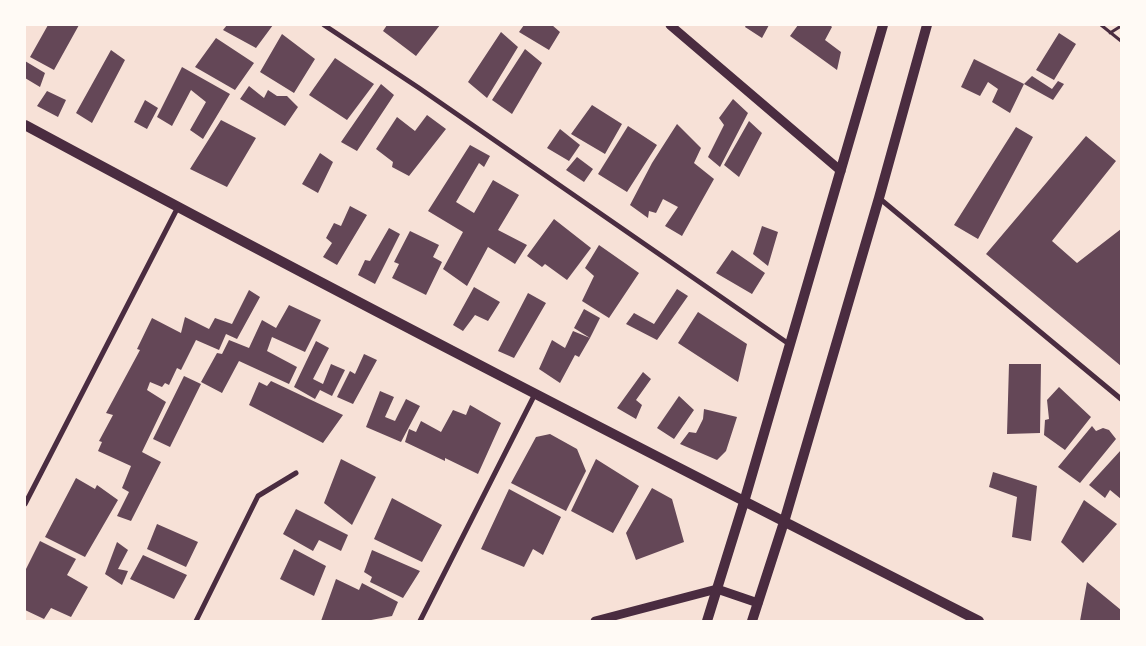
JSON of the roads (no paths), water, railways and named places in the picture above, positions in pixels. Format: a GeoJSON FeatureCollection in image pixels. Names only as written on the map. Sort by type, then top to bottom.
{"type":"FeatureCollection","features":[{"type":"Feature","properties":{"kind":"main road"},"geometry":{"type":"LineString","coordinates":[[707,621],[744,502],[883,25]]}},
{"type":"Feature","properties":{"kind":"main road"},"geometry":{"type":"LineString","coordinates":[[752,621],[784,522],[879,198],[927,25]]}},
{"type":"Feature","properties":{"kind":"main road"},"geometry":{"type":"LineString","coordinates":[[25,124],[178,208],[744,502],[979,621]]}},
{"type":"Feature","properties":{"kind":"street"},"geometry":{"type":"LineString","coordinates":[[324,25],[419,88],[789,344]]}},
{"type":"Feature","properties":{"kind":"street"},"geometry":{"type":"LineString","coordinates":[[670,25],[841,171]]}},
{"type":"Feature","properties":{"kind":"street"},"geometry":{"type":"LineString","coordinates":[[879,198],[1121,399]]}},
{"type":"Feature","properties":{"kind":"street"},"geometry":{"type":"LineString","coordinates":[[25,504],[178,208]]}},
{"type":"Feature","properties":{"kind":"street"},"geometry":{"type":"LineString","coordinates":[[420,621],[536,393]]}},
{"type":"Feature","properties":{"kind":"street"},"geometry":{"type":"LineString","coordinates":[[196,621],[258,496],[296,473]]}},
{"type":"Feature","properties":{"kind":"street"},"geometry":{"type":"LineString","coordinates":[[595,621],[717,589],[758,603]]}}]}
